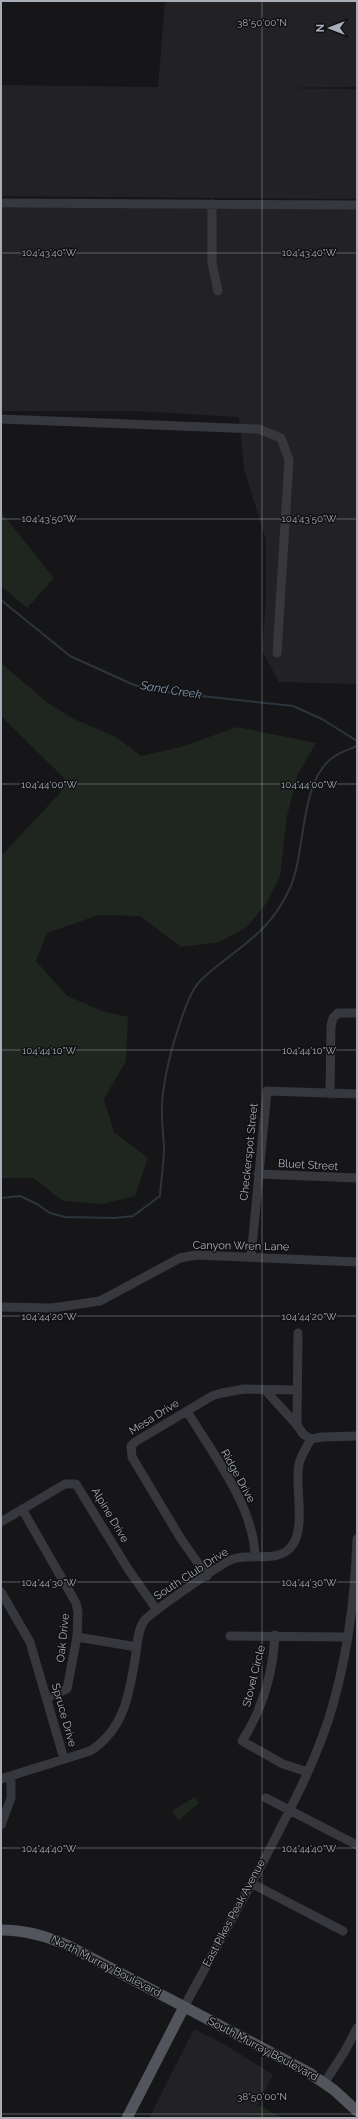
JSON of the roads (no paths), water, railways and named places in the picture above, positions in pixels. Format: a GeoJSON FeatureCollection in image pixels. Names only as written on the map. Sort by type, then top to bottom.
{"type":"FeatureCollection","features":[{"type":"Feature","properties":{"kind":"main road","name":"North Murray Boulevard"},"geometry":{"type":"LineString","coordinates":[[1,1930],[30,1932],[52,1938],[184,2007]]}},
{"type":"Feature","properties":{"kind":"main road","name":"South Murray Boulevard"},"geometry":{"type":"LineString","coordinates":[[184,2007],[325,2082],[357,2111]]}},
{"type":"Feature","properties":{"kind":"main road","name":"East Pikes Peak Avenue"},"geometry":{"type":"LineString","coordinates":[[127,2118],[184,2007]]}},
{"type":"Feature","properties":{"kind":"street"},"geometry":{"type":"LineString","coordinates":[[1,203],[357,205]]}},
{"type":"Feature","properties":{"kind":"street"},"geometry":{"type":"LineString","coordinates":[[212,204],[212,263],[218,291]]}},
{"type":"Feature","properties":{"kind":"street"},"geometry":{"type":"LineString","coordinates":[[1,419],[259,430],[281,438],[289,460],[277,653]]}},
{"type":"Feature","properties":{"kind":"street"},"geometry":{"type":"LineString","coordinates":[[330,1094],[331,1026],[333,1018],[338,1013],[357,1013]]}},
{"type":"Feature","properties":{"kind":"street","name":"Checkerspot Street"},"geometry":{"type":"LineString","coordinates":[[251,1257],[267,1091],[357,1094]]}},
{"type":"Feature","properties":{"kind":"street","name":"Bluet Street"},"geometry":{"type":"LineString","coordinates":[[258,1174],[357,1178]]}},
{"type":"Feature","properties":{"kind":"street","name":"Canyon Wren Lane"},"geometry":{"type":"LineString","coordinates":[[1,1307],[52,1308],[100,1301],[180,1258],[196,1255],[357,1262]]}},
{"type":"Feature","properties":{"kind":"street"},"geometry":{"type":"LineString","coordinates":[[297,1425],[298,1333]]}},
{"type":"Feature","properties":{"kind":"street","name":"Mesa Drive"},"geometry":{"type":"LineString","coordinates":[[207,1576],[166,1515],[130,1452],[131,1446],[135,1442],[187,1411],[222,1393],[244,1389],[266,1391],[298,1390]]}},
{"type":"Feature","properties":{"kind":"street"},"geometry":{"type":"LineString","coordinates":[[266,1391],[297,1425],[303,1434],[311,1439],[322,1437],[357,1436]]}},
{"type":"Feature","properties":{"kind":"street","name":"Ridge Drive"},"geometry":{"type":"LineString","coordinates":[[187,1411],[236,1494],[253,1536],[255,1556]]}},
{"type":"Feature","properties":{"kind":"street","name":"South Club Drive"},"geometry":{"type":"LineString","coordinates":[[1,1779],[90,1751],[98,1746],[121,1718],[130,1691],[139,1634],[144,1621],[157,1610],[232,1559],[276,1555],[293,1551],[298,1534],[299,1463],[311,1439]]}},
{"type":"Feature","properties":{"kind":"street","name":"Alpine Drive"},"geometry":{"type":"LineString","coordinates":[[1,1522],[65,1484],[76,1484],[128,1569],[157,1610]]}},
{"type":"Feature","properties":{"kind":"street","name":"Oak Drive"},"geometry":{"type":"LineString","coordinates":[[22,1509],[73,1594],[78,1612],[77,1637],[67,1689],[47,1698]]}},
{"type":"Feature","properties":{"kind":"street","name":"East Pikes Peak Avenue"},"geometry":{"type":"LineString","coordinates":[[184,2007],[290,1810],[308,1772],[328,1718],[348,1637],[356,1566],[357,1539]]}},
{"type":"Feature","properties":{"kind":"street","name":"Spruce Drive"},"geometry":{"type":"LineString","coordinates":[[1,1592],[30,1642],[64,1759]]}},
{"type":"Feature","properties":{"kind":"street","name":"Stovel Circle"},"geometry":{"type":"LineString","coordinates":[[275,1635],[269,1675],[259,1712],[242,1741],[283,1764],[292,1765],[308,1772]]}},
{"type":"Feature","properties":{"kind":"street","name":"Stovel Circle"},"geometry":{"type":"LineString","coordinates":[[230,1636],[275,1635],[348,1637]]}},
{"type":"Feature","properties":{"kind":"street"},"geometry":{"type":"LineString","coordinates":[[77,1637],[137,1647]]}},
{"type":"Feature","properties":{"kind":"street"},"geometry":{"type":"LineString","coordinates":[[1,1825],[11,1798],[11,1776]]}},
{"type":"Feature","properties":{"kind":"street"},"geometry":{"type":"LineString","coordinates":[[266,1798],[357,1845]]}},
{"type":"Feature","properties":{"kind":"street"},"geometry":{"type":"LineString","coordinates":[[251,1883],[343,1931]]}},
{"type":"Feature","properties":{"kind":"street"},"geometry":{"type":"LineString","coordinates":[[325,2082],[356,2031]]}},
{"type":"Feature","properties":{"kind":"waterway","name":"Sand Creek"},"geometry":{"type":"LineString","coordinates":[[1,600],[70,656],[134,685],[166,692],[293,706],[322,719],[357,741]]}},
{"type":"Feature","properties":{"kind":"waterway"},"geometry":{"type":"LineString","coordinates":[[1,1198],[20,1196],[37,1204],[50,1213],[65,1217],[115,1218],[133,1216],[160,1196],[164,1153],[162,1120],[164,1084],[173,1047],[189,998],[197,984],[261,930],[280,906],[295,875],[309,799],[315,782],[323,767],[335,756],[357,746]]}}]}
